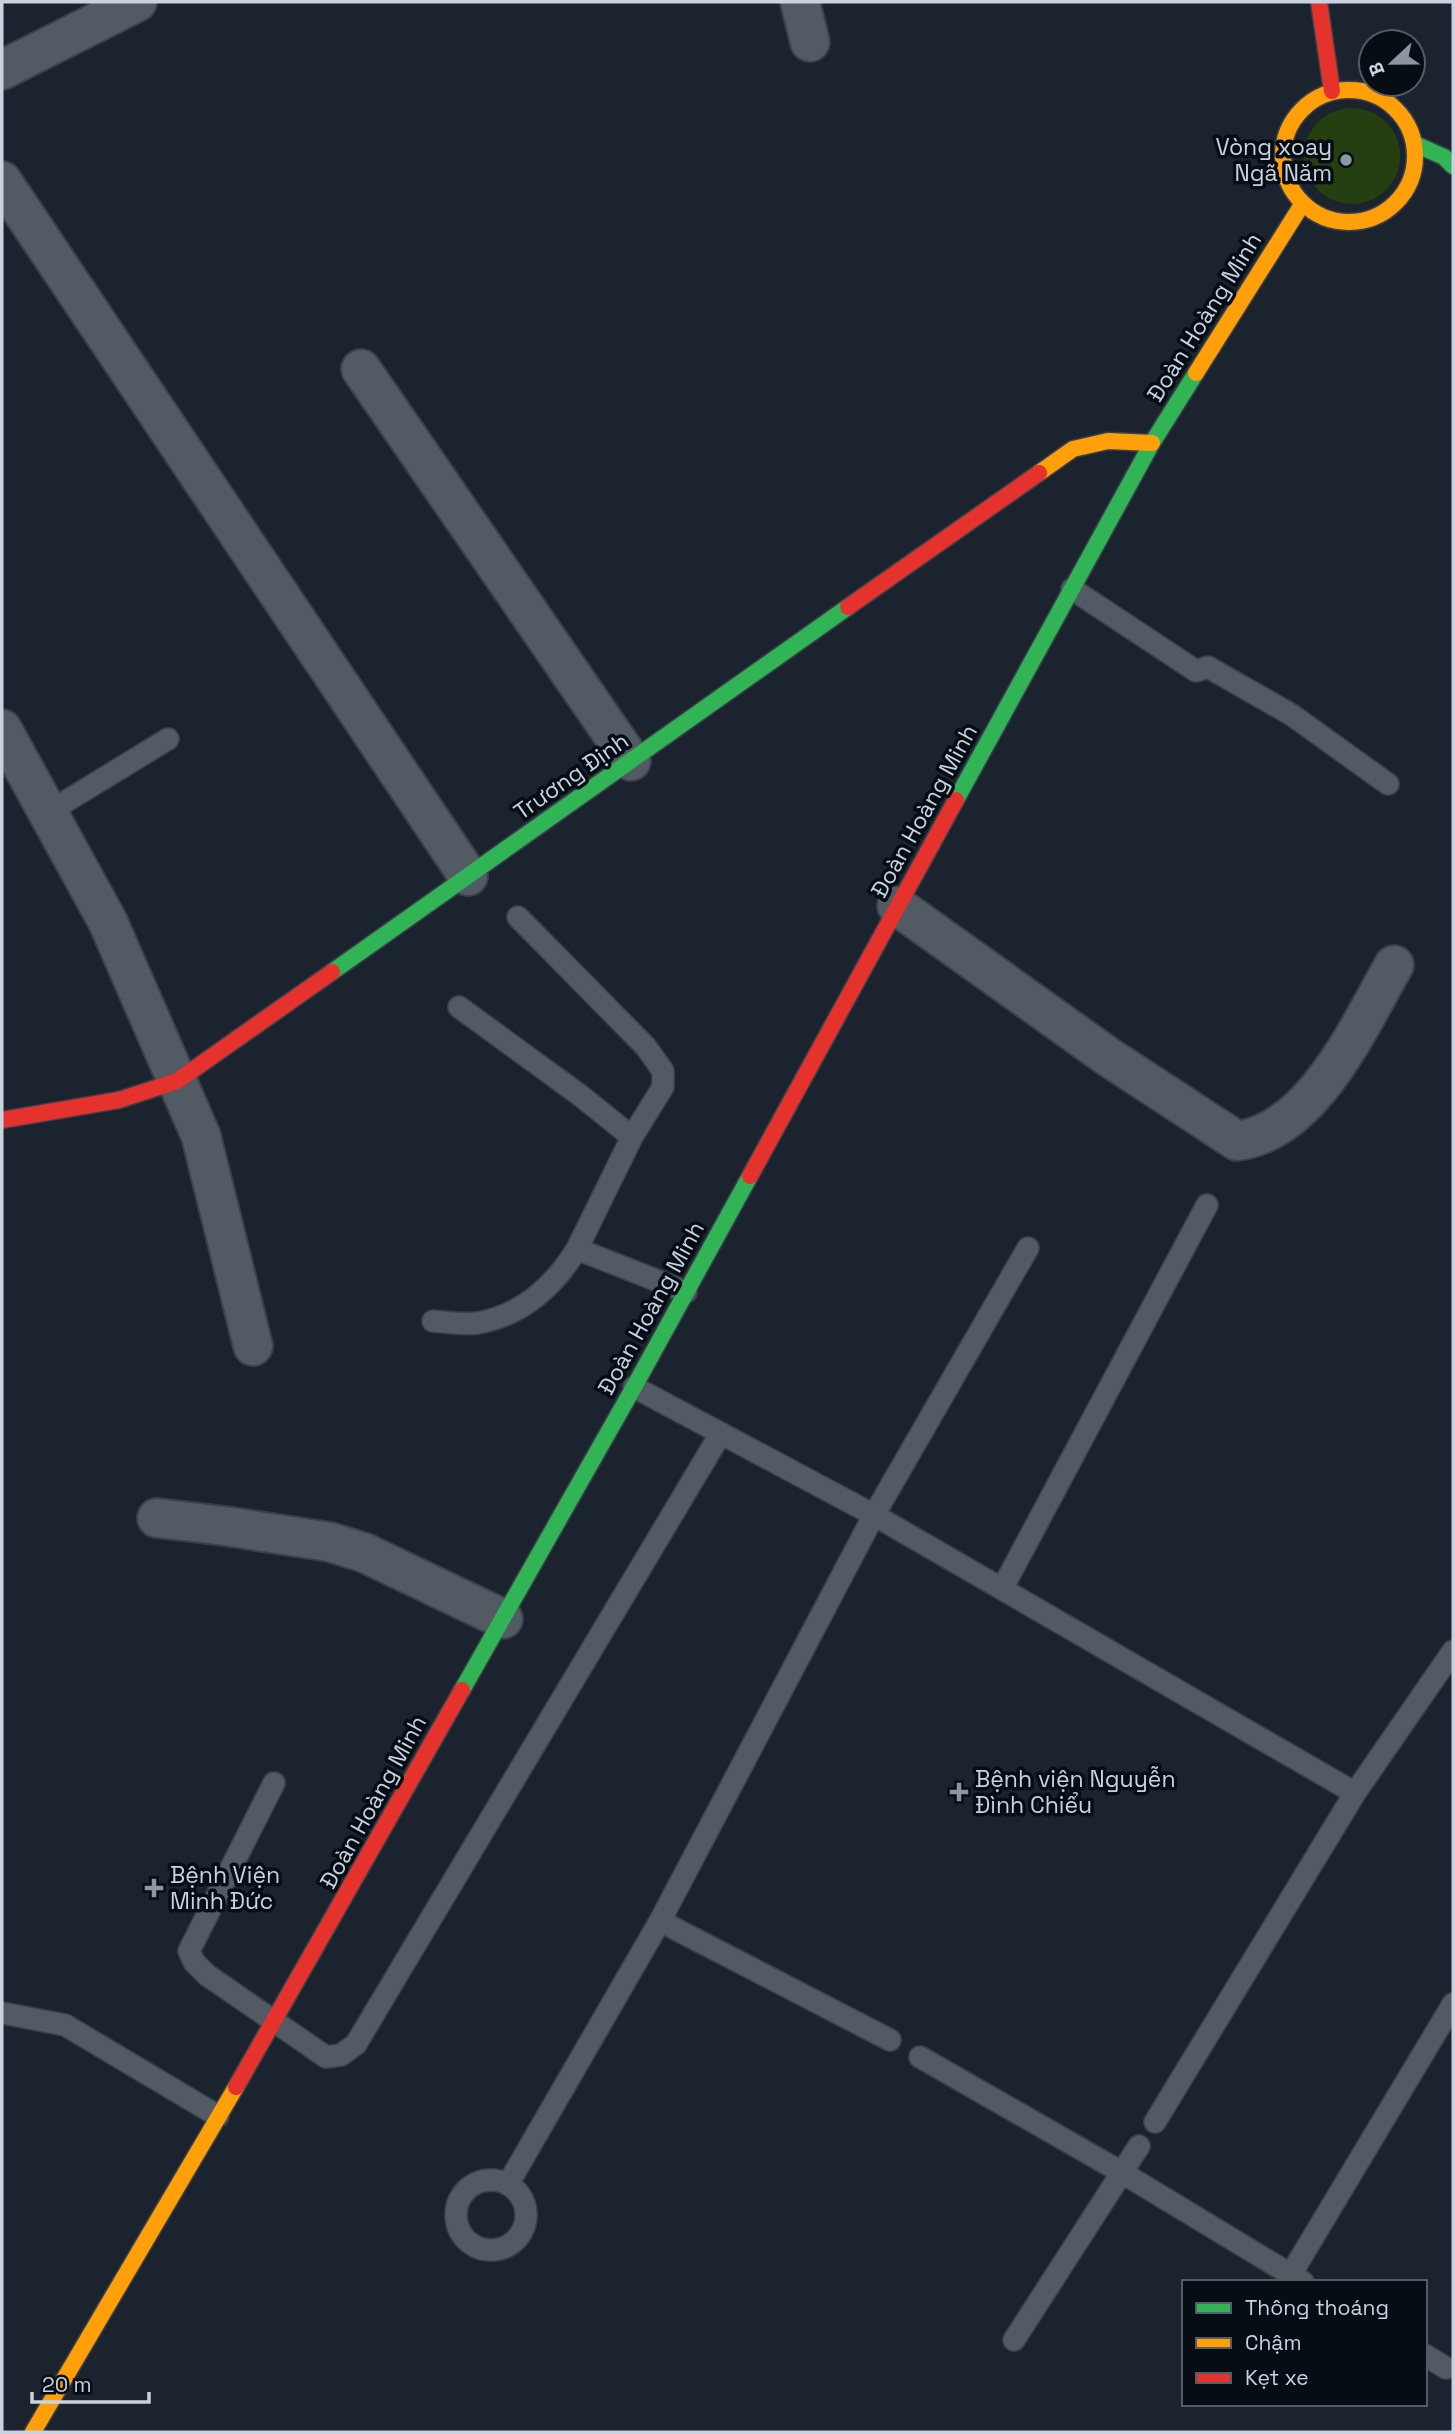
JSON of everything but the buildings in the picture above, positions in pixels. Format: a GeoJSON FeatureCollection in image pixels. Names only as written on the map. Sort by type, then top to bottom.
{"type":"FeatureCollection","features":[{"type":"Feature","properties":{"kind":"main road"},"geometry":{"type":"LineString","coordinates":[[1319,2],[1332,91]]}},
{"type":"Feature","properties":{"kind":"main road"},"geometry":{"type":"LineString","coordinates":[[1332,91],[1364,91],[1375,94],[1394,106],[1407,123],[1415,144],[1415,165],[1409,185],[1397,202],[1380,215],[1361,221],[1339,222],[1320,215],[1303,203],[1289,184],[1283,162],[1285,139],[1295,117],[1311,101],[1332,91]]}},
{"type":"Feature","properties":{"kind":"main road"},"geometry":{"type":"LineString","coordinates":[[1415,144],[1444,157],[1453,166]]}},
{"type":"Feature","properties":{"kind":"main road","name":"Đoàn Hoàng Minh"},"geometry":{"type":"LineString","coordinates":[[33,2432],[276,2020],[634,1387],[1152,443],[1303,203]]}},
{"type":"Feature","properties":{"kind":"main road","name":"Trương Định"},"geometry":{"type":"LineString","coordinates":[[2,1120],[119,1100],[177,1081],[1073,449],[1108,441],[1152,443]]}},
{"type":"Feature","properties":{"kind":"street"},"geometry":{"type":"LineString","coordinates":[[800,2],[810,42]]}},
{"type":"Feature","properties":{"kind":"street"},"geometry":{"type":"LineString","coordinates":[[2,70],[124,5]]}},
{"type":"Feature","properties":{"kind":"street"},"geometry":{"type":"LineString","coordinates":[[2,181],[468,876]]}},
{"type":"Feature","properties":{"kind":"street"},"geometry":{"type":"LineString","coordinates":[[361,369],[631,761]]}},
{"type":"Feature","properties":{"kind":"street"},"geometry":{"type":"LineString","coordinates":[[2,729],[108,922],[201,1136],[253,1346]]}},
{"type":"Feature","properties":{"kind":"street"},"geometry":{"type":"LineString","coordinates":[[897,906],[1107,1056],[1237,1141],[1248,1140],[1277,1126],[1309,1100],[1331,1072],[1394,965]]}},
{"type":"Feature","properties":{"kind":"street"},"geometry":{"type":"LineString","coordinates":[[157,1518],[330,1542],[365,1553],[503,1619]]}},
{"type":"Feature","properties":{"kind":"lane"},"geometry":{"type":"LineString","coordinates":[[1072,589],[1196,671],[1208,667],[1292,715],[1388,784]]}},
{"type":"Feature","properties":{"kind":"lane"},"geometry":{"type":"LineString","coordinates":[[47,813],[168,739]]}},
{"type":"Feature","properties":{"kind":"lane"},"geometry":{"type":"LineString","coordinates":[[433,1321],[476,1323],[505,1314],[534,1299],[561,1275],[577,1249],[632,1137],[663,1087],[663,1071],[646,1047],[518,918]]}},
{"type":"Feature","properties":{"kind":"lane"},"geometry":{"type":"LineString","coordinates":[[459,1007],[581,1096],[632,1137]]}},
{"type":"Feature","properties":{"kind":"lane"},"geometry":{"type":"LineString","coordinates":[[1002,1589],[1207,1205]]}},
{"type":"Feature","properties":{"kind":"lane"},"geometry":{"type":"LineString","coordinates":[[508,2184],[660,1920],[874,1515],[1028,1248]]}},
{"type":"Feature","properties":{"kind":"lane"},"geometry":{"type":"LineString","coordinates":[[577,1249],[686,1292]]}},
{"type":"Feature","properties":{"kind":"lane"},"geometry":{"type":"LineString","coordinates":[[634,1387],[874,1515],[1355,1793]]}},
{"type":"Feature","properties":{"kind":"lane"},"geometry":{"type":"LineString","coordinates":[[274,1783],[189,1951],[194,1962],[207,1975],[326,2057],[341,2055],[356,2044],[721,1433]]}},
{"type":"Feature","properties":{"kind":"lane"},"geometry":{"type":"LineString","coordinates":[[1155,2122],[1355,1793],[1453,1651]]}},
{"type":"Feature","properties":{"kind":"lane"},"geometry":{"type":"LineString","coordinates":[[660,1920],[890,2040]]}},
{"type":"Feature","properties":{"kind":"lane"},"geometry":{"type":"LineString","coordinates":[[920,2057],[1121,2172],[1297,2278],[1453,2004]]}},
{"type":"Feature","properties":{"kind":"lane"},"geometry":{"type":"LineString","coordinates":[[2,2013],[65,2025],[218,2116]]}},
{"type":"Feature","properties":{"kind":"lane"},"geometry":{"type":"LineString","coordinates":[[1014,2340],[1139,2146]]}},
{"type":"Feature","properties":{"kind":"lane"},"geometry":{"type":"LineString","coordinates":[[1427,2356],[1446,2368]]}},
{"type":"Feature","properties":{"kind":"green space"},"geometry":{"type":"Polygon","coordinates":[[[1352,108],[1370,112],[1386,122],[1396,138],[1400,156],[1396,174],[1386,190],[1370,200],[1352,204],[1334,200],[1318,190],[1308,174],[1304,156],[1308,138],[1318,122],[1334,112],[1352,108]]]}},
{"type":"Feature","properties":{"kind":"traffic: fast"},"geometry":{"type":"LineString","coordinates":[[1415,144],[1444,157],[1453,166]]}},
{"type":"Feature","properties":{"kind":"traffic: fast"},"geometry":{"type":"LineString","coordinates":[[956,800],[1152,443],[1196,373]]}},
{"type":"Feature","properties":{"kind":"traffic: fast"},"geometry":{"type":"LineString","coordinates":[[332,972],[848,607]]}},
{"type":"Feature","properties":{"kind":"traffic: fast"},"geometry":{"type":"LineString","coordinates":[[462,1690],[750,1176]]}},
{"type":"Feature","properties":{"kind":"traffic: slow"},"geometry":{"type":"LineString","coordinates":[[1349,90],[1374,95],[1396,109],[1410,131],[1415,156],[1410,181],[1396,203],[1374,217],[1349,222],[1324,217],[1302,203],[1288,181],[1283,156],[1288,131],[1302,109],[1324,95],[1349,90]]}},
{"type":"Feature","properties":{"kind":"traffic: slow"},"geometry":{"type":"LineString","coordinates":[[1196,373],[1303,203]]}},
{"type":"Feature","properties":{"kind":"traffic: slow"},"geometry":{"type":"LineString","coordinates":[[1039,473],[1073,449],[1108,441],[1152,443]]}},
{"type":"Feature","properties":{"kind":"traffic: slow"},"geometry":{"type":"LineString","coordinates":[[33,2432],[236,2087]]}},
{"type":"Feature","properties":{"kind":"traffic: jam"},"geometry":{"type":"LineString","coordinates":[[1319,2],[1332,91]]}},
{"type":"Feature","properties":{"kind":"traffic: jam"},"geometry":{"type":"LineString","coordinates":[[848,607],[1039,473]]}},
{"type":"Feature","properties":{"kind":"traffic: jam"},"geometry":{"type":"LineString","coordinates":[[750,1176],[956,800]]}},
{"type":"Feature","properties":{"kind":"traffic: jam"},"geometry":{"type":"LineString","coordinates":[[2,1120],[119,1100],[177,1081],[332,972]]}},
{"type":"Feature","properties":{"kind":"traffic: jam"},"geometry":{"type":"LineString","coordinates":[[236,2087],[462,1690]]}},
{"type":"Feature","properties":{"kind":"place","name":"Vòng xoay Ngã Năm"},"geometry":{"type":"Point","coordinates":[1346,160]}},
{"type":"Feature","properties":{"kind":"place","name":"Bệnh viện Nguyễn Đình Chiểu"},"geometry":{"type":"Point","coordinates":[959,1792]}},
{"type":"Feature","properties":{"kind":"place","name":"Bệnh Viện Minh Đức"},"geometry":{"type":"Point","coordinates":[154,1888]}}]}
